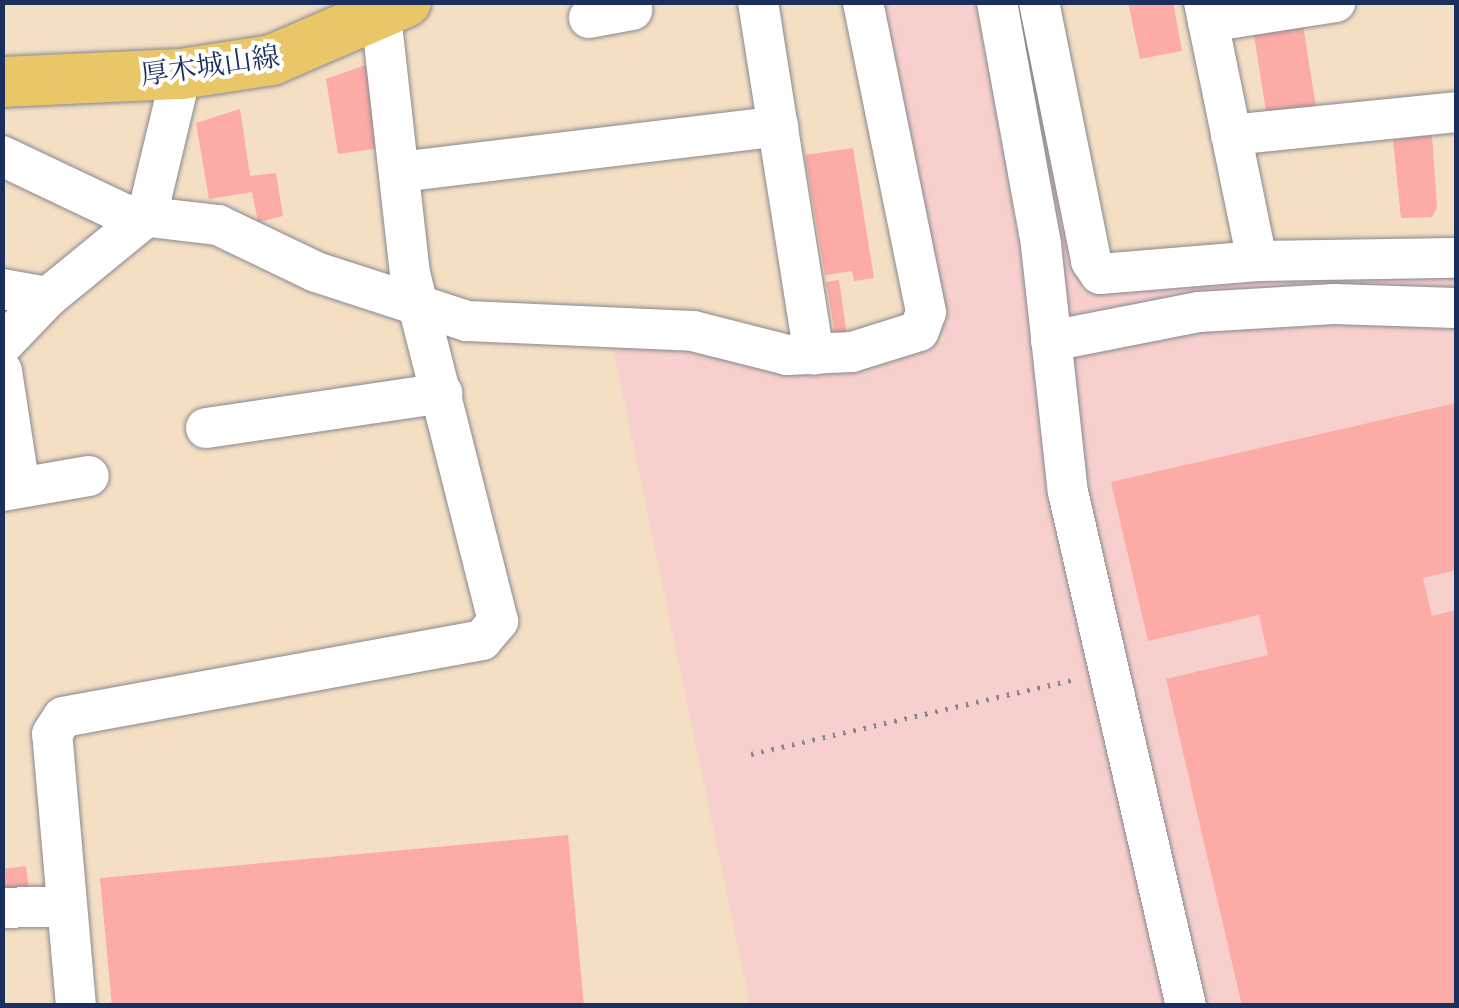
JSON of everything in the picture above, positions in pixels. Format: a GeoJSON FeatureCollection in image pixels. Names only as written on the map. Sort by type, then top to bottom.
{"type":"FeatureCollection","features":[{"type":"Feature","properties":{"kind":"main road","name":"厚木城山線"},"geometry":{"type":"LineString","coordinates":[[2,82],[181,74],[272,60],[396,7]]}},
{"type":"Feature","properties":{"kind":"street"},"geometry":{"type":"LineString","coordinates":[[758,2],[814,355]]}},
{"type":"Feature","properties":{"kind":"street"},"geometry":{"type":"LineString","coordinates":[[2,156],[124,214],[218,225],[316,272],[467,321],[516,327],[693,331],[786,355],[814,355],[908,336],[925,323],[864,2]]}},
{"type":"Feature","properties":{"kind":"street"},"geometry":{"type":"LineString","coordinates":[[996,2],[1032,188],[1078,544],[1186,1006]]}},
{"type":"Feature","properties":{"kind":"street"},"geometry":{"type":"LineString","coordinates":[[1039,2],[1090,261],[1100,274],[1257,261],[1456,258]]}},
{"type":"Feature","properties":{"kind":"street"},"geometry":{"type":"LineString","coordinates":[[1257,261],[1206,12],[1335,2]]}},
{"type":"Feature","properties":{"kind":"street"},"geometry":{"type":"LineString","coordinates":[[76,1006],[52,734],[73,714],[490,635],[500,609],[422,305],[410,274],[400,172],[396,7]]}},
{"type":"Feature","properties":{"kind":"street"},"geometry":{"type":"LineString","coordinates":[[589,18],[633,15]]}},
{"type":"Feature","properties":{"kind":"street"},"geometry":{"type":"LineString","coordinates":[[2,346],[48,297],[147,216],[181,74]]}},
{"type":"Feature","properties":{"kind":"street"},"geometry":{"type":"LineString","coordinates":[[1231,135],[1456,112]]}},
{"type":"Feature","properties":{"kind":"street"},"geometry":{"type":"LineString","coordinates":[[400,172],[778,126]]}},
{"type":"Feature","properties":{"kind":"street"},"geometry":{"type":"LineString","coordinates":[[2,289],[48,297]]}},
{"type":"Feature","properties":{"kind":"street"},"geometry":{"type":"LineString","coordinates":[[1051,341],[1128,323],[1261,307],[1456,308]]}},
{"type":"Feature","properties":{"kind":"street"},"geometry":{"type":"LineString","coordinates":[[2,371],[11,490],[90,476]]}},
{"type":"Feature","properties":{"kind":"street"},"geometry":{"type":"LineString","coordinates":[[206,428],[442,393]]}},
{"type":"Feature","properties":{"kind":"street"},"geometry":{"type":"LineString","coordinates":[[2,908],[67,906]]}},
{"type":"Feature","properties":{"kind":"path"},"geometry":{"type":"LineString","coordinates":[[751,754],[1093,675]]}},
{"type":"Feature","properties":{"kind":"shaded area"},"geometry":{"type":"Polygon","coordinates":[[[878,3],[1025,3],[1082,292],[1263,276],[1456,273],[1456,1005],[750,1005],[612,343],[853,366],[944,341],[878,3]]]}},
{"type":"Feature","properties":{"kind":"building"},"geometry":{"type":"Polygon","coordinates":[[[1128,2],[1173,2],[1182,51],[1140,59],[1128,2]]]}},
{"type":"Feature","properties":{"kind":"building"},"geometry":{"type":"Polygon","coordinates":[[[1302,19],[1316,109],[1267,117],[1253,27],[1302,19]]]}},
{"type":"Feature","properties":{"kind":"building"},"geometry":{"type":"Polygon","coordinates":[[[369,64],[380,148],[338,154],[326,79],[369,64]]]}},
{"type":"Feature","properties":{"kind":"building"},"geometry":{"type":"Polygon","coordinates":[[[240,109],[250,176],[276,173],[283,216],[258,222],[252,192],[209,199],[196,123],[240,109]]]}},
{"type":"Feature","properties":{"kind":"building"},"geometry":{"type":"Polygon","coordinates":[[[1432,135],[1437,208],[1432,217],[1401,218],[1393,140],[1432,135]]]}},
{"type":"Feature","properties":{"kind":"building"},"geometry":{"type":"Polygon","coordinates":[[[853,148],[874,278],[854,281],[852,271],[825,275],[805,155],[853,148]]]}},
{"type":"Feature","properties":{"kind":"building"},"geometry":{"type":"Polygon","coordinates":[[[839,280],[847,336],[836,338],[826,282],[839,280]]]}},
{"type":"Feature","properties":{"kind":"building"},"geometry":{"type":"Polygon","coordinates":[[[1456,403],[1456,570],[1423,578],[1432,616],[1456,610],[1456,1006],[1242,1006],[1166,679],[1268,655],[1259,615],[1148,641],[1111,482],[1456,403]]]}},
{"type":"Feature","properties":{"kind":"building"},"geometry":{"type":"Polygon","coordinates":[[[568,835],[584,1006],[112,1006],[100,878],[568,835]]]}},
{"type":"Feature","properties":{"kind":"building"},"geometry":{"type":"Polygon","coordinates":[[[26,866],[29,892],[5,895],[2,869],[26,866]]]}}]}
